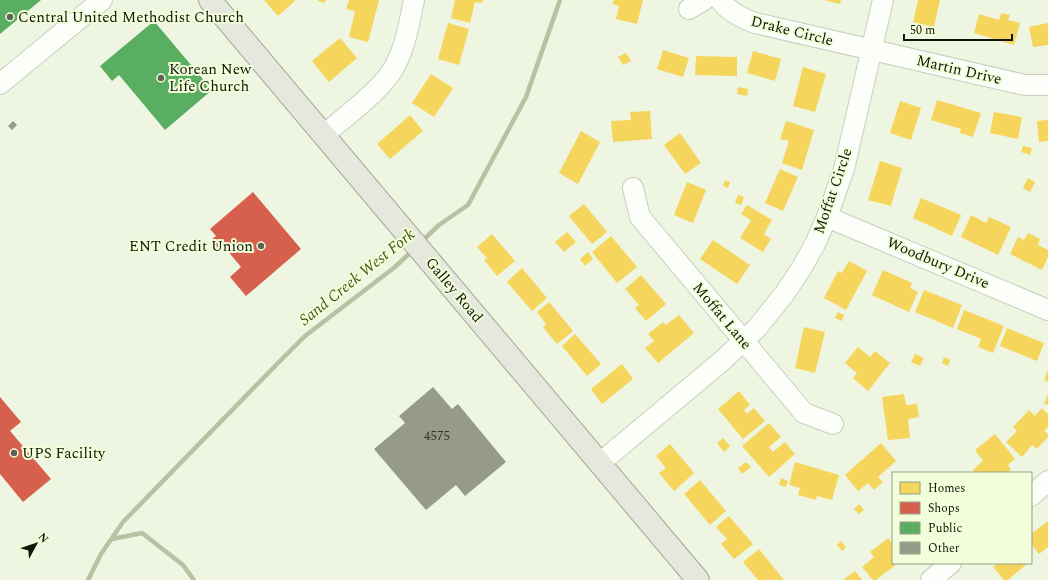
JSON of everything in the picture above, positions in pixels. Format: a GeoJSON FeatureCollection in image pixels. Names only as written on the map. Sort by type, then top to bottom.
{"type":"FeatureCollection","features":[{"type":"Feature","properties":{"kind":"main road","name":"Galley Road"},"geometry":{"type":"LineString","coordinates":[[210,0],[698,580]]}},
{"type":"Feature","properties":{"kind":"street"},"geometry":{"type":"LineString","coordinates":[[0,84],[102,0]]}},
{"type":"Feature","properties":{"kind":"street"},"geometry":{"type":"LineString","coordinates":[[324,135],[377,89],[392,71],[400,55],[414,0]]}},
{"type":"Feature","properties":{"kind":"street","name":"Drake Circle"},"geometry":{"type":"LineString","coordinates":[[720,0],[726,8],[739,17],[754,23],[871,49]]}},
{"type":"Feature","properties":{"kind":"street","name":"Moffat Circle"},"geometry":{"type":"LineString","coordinates":[[600,463],[722,361],[757,328],[785,292],[815,244],[827,217],[844,170],[883,0]]}},
{"type":"Feature","properties":{"kind":"street","name":"Martin Drive"},"geometry":{"type":"LineString","coordinates":[[871,49],[1025,85],[1048,85]]}},
{"type":"Feature","properties":{"kind":"street","name":"Moffat Lane"},"geometry":{"type":"LineString","coordinates":[[633,188],[640,217],[804,413],[833,424]]}},
{"type":"Feature","properties":{"kind":"street","name":"Woodbury Drive"},"geometry":{"type":"LineString","coordinates":[[827,217],[1048,310]]}},
{"type":"Feature","properties":{"kind":"street"},"geometry":{"type":"LineString","coordinates":[[1032,495],[1048,481]]}},
{"type":"Feature","properties":{"kind":"street"},"geometry":{"type":"LineString","coordinates":[[931,580],[950,564]]}},
{"type":"Feature","properties":{"kind":"building: Homes"},"geometry":{"type":"Polygon","coordinates":[[[264,0],[294,0],[295,1],[278,16],[264,0]]]}},
{"type":"Feature","properties":{"kind":"building: Homes"},"geometry":{"type":"Polygon","coordinates":[[[318,0],[326,0],[325,3],[318,0]]]}},
{"type":"Feature","properties":{"kind":"building: Homes"},"geometry":{"type":"Polygon","coordinates":[[[349,0],[379,0],[368,42],[349,37],[355,11],[346,9],[349,0]]]}},
{"type":"Feature","properties":{"kind":"building: Homes"},"geometry":{"type":"Polygon","coordinates":[[[455,0],[483,0],[482,3],[475,2],[470,23],[451,18],[455,0]]]}},
{"type":"Feature","properties":{"kind":"building: Homes"},"geometry":{"type":"Polygon","coordinates":[[[614,0],[643,0],[637,24],[616,19],[619,6],[612,4],[614,0]]]}},
{"type":"Feature","properties":{"kind":"building: Homes"},"geometry":{"type":"Polygon","coordinates":[[[824,0],[841,0],[840,4],[824,0]]]}},
{"type":"Feature","properties":{"kind":"building: Homes"},"geometry":{"type":"Polygon","coordinates":[[[918,0],[940,0],[934,27],[913,22],[918,0]]]}},
{"type":"Feature","properties":{"kind":"building: Homes"},"geometry":{"type":"Polygon","coordinates":[[[1001,13],[1010,15],[1008,20],[1020,23],[1014,45],[974,33],[979,14],[999,20],[1001,13]]]}},
{"type":"Feature","properties":{"kind":"building: Homes"},"geometry":{"type":"Polygon","coordinates":[[[448,23],[469,29],[459,65],[438,59],[448,23]]]}},
{"type":"Feature","properties":{"kind":"building: Homes"},"geometry":{"type":"Polygon","coordinates":[[[1048,23],[1048,45],[1033,47],[1029,27],[1048,23]]]}},
{"type":"Feature","properties":{"kind":"building: Homes"},"geometry":{"type":"Polygon","coordinates":[[[340,38],[357,58],[329,82],[312,61],[340,38]]]}},
{"type":"Feature","properties":{"kind":"building: Homes"},"geometry":{"type":"Polygon","coordinates":[[[663,50],[689,58],[683,77],[657,69],[663,50]]]}},
{"type":"Feature","properties":{"kind":"building: Homes"},"geometry":{"type":"Polygon","coordinates":[[[753,51],[781,59],[775,81],[747,73],[753,51]]]}},
{"type":"Feature","properties":{"kind":"building: Homes"},"geometry":{"type":"Polygon","coordinates":[[[626,53],[631,61],[623,65],[618,57],[626,53]]]}},
{"type":"Feature","properties":{"kind":"building: Homes"},"geometry":{"type":"Polygon","coordinates":[[[696,56],[737,57],[737,76],[695,75],[696,56]]]}},
{"type":"Feature","properties":{"kind":"building: Homes"},"geometry":{"type":"Polygon","coordinates":[[[803,67],[826,74],[815,112],[793,106],[803,67]]]}},
{"type":"Feature","properties":{"kind":"building: Homes"},"geometry":{"type":"Polygon","coordinates":[[[431,74],[453,88],[434,117],[412,103],[431,74]]]}},
{"type":"Feature","properties":{"kind":"building: Homes"},"geometry":{"type":"Polygon","coordinates":[[[738,87],[748,89],[747,96],[737,94],[738,87]]]}},
{"type":"Feature","properties":{"kind":"building: Homes"},"geometry":{"type":"Polygon","coordinates":[[[937,100],[981,113],[973,137],[960,133],[961,129],[931,120],[937,100]]]}},
{"type":"Feature","properties":{"kind":"building: Homes"},"geometry":{"type":"Polygon","coordinates":[[[900,101],[921,108],[911,140],[890,133],[900,101]]]}},
{"type":"Feature","properties":{"kind":"building: Homes"},"geometry":{"type":"Polygon","coordinates":[[[650,111],[652,139],[613,142],[611,121],[631,120],[630,112],[650,111]]]}},
{"type":"Feature","properties":{"kind":"building: Homes"},"geometry":{"type":"Polygon","coordinates":[[[994,112],[1022,117],[1018,139],[990,133],[994,112]]]}},
{"type":"Feature","properties":{"kind":"building: Homes"},"geometry":{"type":"Polygon","coordinates":[[[410,115],[423,131],[390,159],[377,144],[410,115]]]}},
{"type":"Feature","properties":{"kind":"building: Homes"},"geometry":{"type":"Polygon","coordinates":[[[1048,120],[1048,141],[1039,142],[1037,121],[1048,120]]]}},
{"type":"Feature","properties":{"kind":"building: Homes"},"geometry":{"type":"Polygon","coordinates":[[[786,121],[814,130],[802,170],[782,163],[789,141],[780,139],[786,121]]]}},
{"type":"Feature","properties":{"kind":"building: Homes"},"geometry":{"type":"Polygon","coordinates":[[[581,131],[600,142],[578,184],[559,173],[581,131]]]}},
{"type":"Feature","properties":{"kind":"building: Homes"},"geometry":{"type":"Polygon","coordinates":[[[680,133],[701,163],[685,174],[664,145],[680,133]]]}},
{"type":"Feature","properties":{"kind":"building: Homes"},"geometry":{"type":"Polygon","coordinates":[[[1023,146],[1032,148],[1030,155],[1021,152],[1023,146]]]}},
{"type":"Feature","properties":{"kind":"building: Homes"},"geometry":{"type":"Polygon","coordinates":[[[880,161],[902,168],[891,206],[868,200],[880,161]]]}},
{"type":"Feature","properties":{"kind":"building: Homes"},"geometry":{"type":"Polygon","coordinates":[[[780,169],[798,177],[783,211],[765,203],[780,169]]]}},
{"type":"Feature","properties":{"kind":"building: Homes"},"geometry":{"type":"Polygon","coordinates":[[[1028,178],[1035,182],[1030,192],[1023,188],[1028,178]]]}},
{"type":"Feature","properties":{"kind":"building: Homes"},"geometry":{"type":"Polygon","coordinates":[[[725,180],[730,182],[728,188],[723,186],[725,180]]]}},
{"type":"Feature","properties":{"kind":"building: Homes"},"geometry":{"type":"Polygon","coordinates":[[[687,182],[706,190],[693,223],[674,215],[687,182]]]}},
{"type":"Feature","properties":{"kind":"building: Homes"},"geometry":{"type":"Polygon","coordinates":[[[738,195],[744,197],[741,205],[735,203],[738,195]]]}},
{"type":"Feature","properties":{"kind":"building: Homes"},"geometry":{"type":"Polygon","coordinates":[[[921,198],[961,215],[952,236],[913,218],[921,198]]]}},
{"type":"Feature","properties":{"kind":"building: Homes"},"geometry":{"type":"Polygon","coordinates":[[[584,204],[607,232],[592,244],[569,216],[584,204]]]}},
{"type":"Feature","properties":{"kind":"building: Homes"},"geometry":{"type":"Polygon","coordinates":[[[747,205],[772,220],[764,234],[771,239],[763,252],[740,238],[751,220],[741,214],[747,205]]]}},
{"type":"Feature","properties":{"kind":"building: Homes"},"geometry":{"type":"Polygon","coordinates":[[[971,215],[986,223],[989,217],[1011,227],[998,255],[961,237],[971,215]]]}},
{"type":"Feature","properties":{"kind":"building: Homes"},"geometry":{"type":"Polygon","coordinates":[[[567,232],[576,242],[564,252],[555,242],[567,232]]]}},
{"type":"Feature","properties":{"kind":"building: Homes"},"geometry":{"type":"Polygon","coordinates":[[[1028,233],[1040,239],[1038,245],[1048,250],[1048,257],[1042,270],[1010,254],[1018,237],[1024,240],[1028,233]]]}},
{"type":"Feature","properties":{"kind":"building: Homes"},"geometry":{"type":"Polygon","coordinates":[[[492,234],[515,261],[497,276],[484,260],[487,258],[477,247],[492,234]]]}},
{"type":"Feature","properties":{"kind":"building: Homes"},"geometry":{"type":"Polygon","coordinates":[[[611,236],[637,267],[617,283],[592,252],[611,236]]]}},
{"type":"Feature","properties":{"kind":"building: Homes"},"geometry":{"type":"Polygon","coordinates":[[[713,240],[750,265],[737,284],[700,259],[713,240]]]}},
{"type":"Feature","properties":{"kind":"building: Homes"},"geometry":{"type":"Polygon","coordinates":[[[588,252],[593,259],[585,266],[580,259],[588,252]]]}},
{"type":"Feature","properties":{"kind":"building: Homes"},"geometry":{"type":"Polygon","coordinates":[[[849,261],[867,271],[846,310],[824,298],[838,271],[842,273],[849,261]]]}},
{"type":"Feature","properties":{"kind":"building: Homes"},"geometry":{"type":"Polygon","coordinates":[[[522,268],[547,298],[532,311],[507,282],[522,268]]]}},
{"type":"Feature","properties":{"kind":"building: Homes"},"geometry":{"type":"Polygon","coordinates":[[[883,270],[912,283],[910,288],[918,292],[909,312],[872,295],[883,270]]]}},
{"type":"Feature","properties":{"kind":"building: Homes"},"geometry":{"type":"Polygon","coordinates":[[[641,275],[666,304],[646,321],[635,308],[639,305],[625,289],[641,275]]]}},
{"type":"Feature","properties":{"kind":"building: Homes"},"geometry":{"type":"Polygon","coordinates":[[[924,290],[962,305],[953,328],[915,312],[924,290]]]}},
{"type":"Feature","properties":{"kind":"building: Homes"},"geometry":{"type":"Polygon","coordinates":[[[549,302],[573,331],[557,344],[543,327],[546,324],[537,312],[549,302]]]}},
{"type":"Feature","properties":{"kind":"building: Homes"},"geometry":{"type":"Polygon","coordinates":[[[964,310],[1004,326],[993,353],[978,347],[981,339],[957,329],[964,310]]]}},
{"type":"Feature","properties":{"kind":"building: Homes"},"geometry":{"type":"Polygon","coordinates":[[[838,312],[844,315],[842,321],[835,318],[838,312]]]}},
{"type":"Feature","properties":{"kind":"building: Homes"},"geometry":{"type":"Polygon","coordinates":[[[679,315],[694,333],[658,363],[645,348],[654,341],[648,334],[663,322],[666,325],[679,315]]]}},
{"type":"Feature","properties":{"kind":"building: Homes"},"geometry":{"type":"Polygon","coordinates":[[[804,327],[825,332],[815,373],[795,368],[804,327]]]}},
{"type":"Feature","properties":{"kind":"building: Homes"},"geometry":{"type":"Polygon","coordinates":[[[1007,328],[1044,343],[1037,361],[1000,346],[1007,328]]]}},
{"type":"Feature","properties":{"kind":"building: Homes"},"geometry":{"type":"Polygon","coordinates":[[[575,334],[601,364],[587,376],[562,346],[575,334]]]}},
{"type":"Feature","properties":{"kind":"building: Homes"},"geometry":{"type":"Polygon","coordinates":[[[858,347],[870,357],[875,351],[890,363],[868,391],[853,378],[857,373],[845,363],[858,347]]]}},
{"type":"Feature","properties":{"kind":"building: Homes"},"geometry":{"type":"Polygon","coordinates":[[[915,354],[924,358],[920,366],[911,362],[915,354]]]}},
{"type":"Feature","properties":{"kind":"building: Homes"},"geometry":{"type":"Polygon","coordinates":[[[944,357],[950,360],[948,366],[942,363],[944,357]]]}},
{"type":"Feature","properties":{"kind":"building: Homes"},"geometry":{"type":"Polygon","coordinates":[[[622,364],[633,379],[602,404],[591,389],[622,364]]]}},
{"type":"Feature","properties":{"kind":"building: Homes"},"geometry":{"type":"Polygon","coordinates":[[[1048,370],[1048,382],[1044,380],[1048,370]]]}},
{"type":"Feature","properties":{"kind":"building: Homes"},"geometry":{"type":"Polygon","coordinates":[[[739,391],[750,405],[744,410],[747,414],[754,408],[765,421],[743,439],[718,409],[739,391]]]}},
{"type":"Feature","properties":{"kind":"building: Homes"},"geometry":{"type":"Polygon","coordinates":[[[904,394],[906,405],[917,404],[919,417],[908,419],[910,438],[888,440],[882,397],[904,394]]]}},
{"type":"Feature","properties":{"kind":"building: Homes"},"geometry":{"type":"Polygon","coordinates":[[[1048,394],[1048,405],[1044,404],[1048,394]]]}},
{"type":"Feature","properties":{"kind":"building: Homes"},"geometry":{"type":"Polygon","coordinates":[[[1042,408],[1048,414],[1048,427],[1044,431],[1048,434],[1048,437],[1037,449],[1032,445],[1022,457],[1006,442],[1017,431],[1013,427],[1029,410],[1035,416],[1042,408]]]}},
{"type":"Feature","properties":{"kind":"building: Homes"},"geometry":{"type":"Polygon","coordinates":[[[769,423],[781,437],[769,447],[773,452],[785,442],[795,454],[769,477],[742,446],[769,423]]]}},
{"type":"Feature","properties":{"kind":"building: Homes"},"geometry":{"type":"Polygon","coordinates":[[[995,434],[1015,459],[1008,465],[1011,470],[1008,472],[975,472],[973,470],[983,461],[975,450],[995,434]]]}},
{"type":"Feature","properties":{"kind":"building: Homes"},"geometry":{"type":"Polygon","coordinates":[[[723,438],[730,446],[724,452],[717,443],[723,438]]]}},
{"type":"Feature","properties":{"kind":"building: Homes"},"geometry":{"type":"Polygon","coordinates":[[[881,443],[896,461],[878,477],[883,482],[874,490],[868,483],[858,491],[845,475],[881,443]]]}},
{"type":"Feature","properties":{"kind":"building: Homes"},"geometry":{"type":"Polygon","coordinates":[[[670,444],[694,473],[674,491],[659,473],[666,468],[656,456],[670,444]]]}},
{"type":"Feature","properties":{"kind":"building: Homes"},"geometry":{"type":"Polygon","coordinates":[[[746,462],[751,467],[742,474],[738,468],[746,462]]]}},
{"type":"Feature","properties":{"kind":"building: Homes"},"geometry":{"type":"Polygon","coordinates":[[[795,462],[839,475],[832,500],[817,496],[816,500],[798,495],[800,488],[789,485],[795,462]]]}},
{"type":"Feature","properties":{"kind":"building: Homes"},"geometry":{"type":"Polygon","coordinates":[[[781,478],[788,481],[786,487],[779,485],[781,478]]]}},
{"type":"Feature","properties":{"kind":"building: Homes"},"geometry":{"type":"Polygon","coordinates":[[[700,480],[726,511],[710,525],[684,494],[700,480]]]}},
{"type":"Feature","properties":{"kind":"building: Homes"},"geometry":{"type":"Polygon","coordinates":[[[859,504],[864,510],[859,514],[854,509],[859,504]]]}},
{"type":"Feature","properties":{"kind":"building: Homes"},"geometry":{"type":"Polygon","coordinates":[[[729,516],[753,544],[734,559],[721,544],[727,539],[716,527],[729,516]]]}},
{"type":"Feature","properties":{"kind":"building: Homes"},"geometry":{"type":"Polygon","coordinates":[[[1048,521],[1048,547],[1039,554],[1032,545],[1032,533],[1048,521]]]}},
{"type":"Feature","properties":{"kind":"building: Homes"},"geometry":{"type":"Polygon","coordinates":[[[888,538],[892,543],[892,564],[897,564],[876,580],[873,580],[862,567],[874,557],[870,552],[888,538]]]}},
{"type":"Feature","properties":{"kind":"building: Homes"},"geometry":{"type":"Polygon","coordinates":[[[841,541],[846,547],[842,551],[837,545],[841,541]]]}},
{"type":"Feature","properties":{"kind":"building: Homes"},"geometry":{"type":"Polygon","coordinates":[[[759,549],[784,580],[758,580],[743,562],[759,549]]]}},
{"type":"Feature","properties":{"kind":"building: Homes"},"geometry":{"type":"Polygon","coordinates":[[[997,564],[1027,564],[1008,580],[1004,580],[993,567],[997,564]]]}},
{"type":"Feature","properties":{"kind":"building: Homes"},"geometry":{"type":"Polygon","coordinates":[[[855,571],[862,580],[843,580],[855,571]]]}},
{"type":"Feature","properties":{"kind":"building: Shops","name":"ENT Credit Union"},"geometry":{"type":"Polygon","coordinates":[[[253,192],[301,249],[246,296],[230,277],[241,267],[222,244],[218,248],[211,240],[216,236],[210,229],[253,192]]]}},
{"type":"Feature","properties":{"kind":"building: Shops","name":"UPS Facility"},"geometry":{"type":"Polygon","coordinates":[[[0,397],[21,422],[10,431],[51,479],[23,502],[0,474],[0,397]]]}},
{"type":"Feature","properties":{"kind":"building: Public","name":"Central United Methodist Church"},"geometry":{"type":"Polygon","coordinates":[[[0,0],[41,0],[0,34],[0,0]]]}},
{"type":"Feature","properties":{"kind":"building: Public","name":"Korean New Life Church"},"geometry":{"type":"Polygon","coordinates":[[[154,21],[212,90],[165,130],[119,75],[112,81],[100,66],[154,21]]]}},
{"type":"Feature","properties":{"kind":"building: Other"},"geometry":{"type":"Polygon","coordinates":[[[13,121],[17,125],[12,130],[8,126],[13,121]]]}},
{"type":"Feature","properties":{"kind":"building: Other"},"geometry":{"type":"Polygon","coordinates":[[[433,387],[452,409],[458,404],[506,462],[465,496],[456,485],[426,510],[374,449],[405,423],[399,416],[433,387]]]}},
{"type":"Feature","properties":{"kind":"waterway","name":"Sand Creek West Fork"},"geometry":{"type":"LineString","coordinates":[[420,243],[439,225],[468,205],[526,97],[560,0]]}},
{"type":"Feature","properties":{"kind":"waterway","name":"Sand Creek West Fork"},"geometry":{"type":"LineString","coordinates":[[88,580],[101,554],[123,522],[278,363],[305,336],[395,267],[412,251]]}},
{"type":"Feature","properties":{"kind":"waterway"},"geometry":{"type":"LineString","coordinates":[[112,539],[142,533],[183,565],[194,580]]}},
{"type":"Feature","properties":{"kind":"place","name":"Central United Methodist Church"},"geometry":{"type":"Point","coordinates":[10,17]}},
{"type":"Feature","properties":{"kind":"place","name":"Korean New Life Church"},"geometry":{"type":"Point","coordinates":[161,78]}},
{"type":"Feature","properties":{"kind":"place","name":"ENT Credit Union"},"geometry":{"type":"Point","coordinates":[261,246]}},
{"type":"Feature","properties":{"kind":"place","name":"UPS Facility"},"geometry":{"type":"Point","coordinates":[14,453]}}]}
